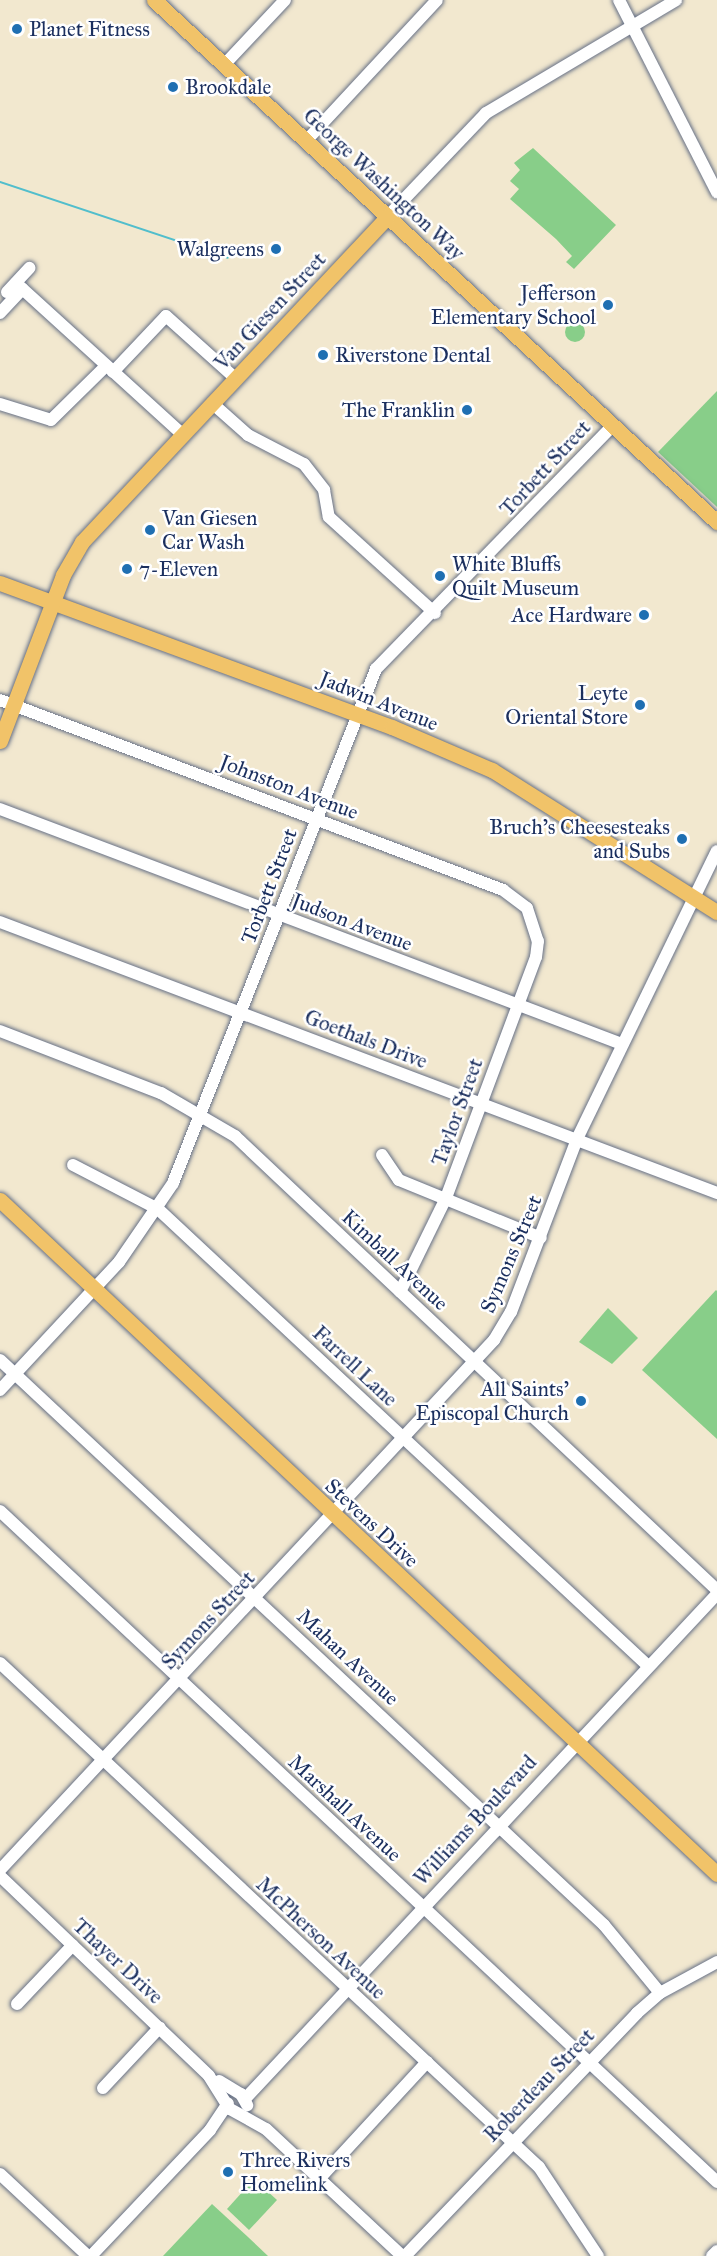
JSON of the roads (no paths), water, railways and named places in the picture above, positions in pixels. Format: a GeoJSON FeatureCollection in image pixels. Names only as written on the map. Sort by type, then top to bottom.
{"type":"FeatureCollection","features":[{"type":"Feature","properties":{"kind":"main road","name":"George Washington Way"},"geometry":{"type":"LineString","coordinates":[[154,0],[717,522]]}},
{"type":"Feature","properties":{"kind":"main road","name":"Van Giesen Street"},"geometry":{"type":"LineString","coordinates":[[0,741],[7,702],[82,542],[388,216]]}},
{"type":"Feature","properties":{"kind":"main road","name":"Jadwin Avenue"},"geometry":{"type":"LineString","coordinates":[[0,583],[355,713],[507,779],[717,912]]}},
{"type":"Feature","properties":{"kind":"main road","name":"Stevens Drive"},"geometry":{"type":"LineString","coordinates":[[0,1200],[574,1744],[717,1874]]}},
{"type":"Feature","properties":{"kind":"street"},"geometry":{"type":"LineString","coordinates":[[224,65],[285,0]]}},
{"type":"Feature","properties":{"kind":"street"},"geometry":{"type":"LineString","coordinates":[[306,141],[437,0]]}},
{"type":"Feature","properties":{"kind":"street"},"geometry":{"type":"LineString","coordinates":[[619,0],[717,192]]}},
{"type":"Feature","properties":{"kind":"street","name":"Van Giesen Street"},"geometry":{"type":"LineString","coordinates":[[388,216],[486,113],[676,0]]}},
{"type":"Feature","properties":{"kind":"street"},"geometry":{"type":"LineString","coordinates":[[0,313],[29,267]]}},
{"type":"Feature","properties":{"kind":"street"},"geometry":{"type":"LineString","coordinates":[[15,288],[182,434]]}},
{"type":"Feature","properties":{"kind":"street"},"geometry":{"type":"LineString","coordinates":[[0,404],[51,420],[166,316],[235,378]]}},
{"type":"Feature","properties":{"kind":"street"},"geometry":{"type":"LineString","coordinates":[[212,403],[248,435],[304,464],[324,490],[329,517],[435,613]]}},
{"type":"Feature","properties":{"kind":"street","name":"Torbett Street"},"geometry":{"type":"LineString","coordinates":[[0,1390],[94,1290],[158,1209],[203,1115],[355,713],[384,660],[435,613],[613,425]]}},
{"type":"Feature","properties":{"kind":"street","name":"Johnston Avenue"},"geometry":{"type":"LineString","coordinates":[[7,702],[510,893],[530,914],[538,941]]}},
{"type":"Feature","properties":{"kind":"street","name":"Judson Avenue"},"geometry":{"type":"LineString","coordinates":[[0,809],[622,1044]]}},
{"type":"Feature","properties":{"kind":"street","name":"Symons Street"},"geometry":{"type":"LineString","coordinates":[[0,1870],[475,1362],[511,1312],[577,1139],[717,851]]}},
{"type":"Feature","properties":{"kind":"street","name":"Goethals Drive"},"geometry":{"type":"LineString","coordinates":[[0,922],[716,1189]]}},
{"type":"Feature","properties":{"kind":"street","name":"Taylor Street"},"geometry":{"type":"LineString","coordinates":[[400,1292],[445,1200],[517,1005],[538,941]]}},
{"type":"Feature","properties":{"kind":"street","name":"Kimball Avenue"},"geometry":{"type":"LineString","coordinates":[[0,1030],[203,1115],[235,1136],[717,1592]]}},
{"type":"Feature","properties":{"kind":"street"},"geometry":{"type":"LineString","coordinates":[[382,1155],[399,1180],[541,1238]]}},
{"type":"Feature","properties":{"kind":"street","name":"Farrell Lane"},"geometry":{"type":"LineString","coordinates":[[73,1165],[158,1209],[648,1666]]}},
{"type":"Feature","properties":{"kind":"street","name":"Mahan Avenue"},"geometry":{"type":"LineString","coordinates":[[0,1359],[604,1924],[660,1993]]}},
{"type":"Feature","properties":{"kind":"street","name":"Marshall Avenue"},"geometry":{"type":"LineString","coordinates":[[0,1510],[717,2182]]}},
{"type":"Feature","properties":{"kind":"street","name":"Williams Boulevard"},"geometry":{"type":"LineString","coordinates":[[90,2256],[717,1592]]}},
{"type":"Feature","properties":{"kind":"street","name":"McPherson Avenue"},"geometry":{"type":"LineString","coordinates":[[0,1663],[511,2141],[554,2186],[598,2256]]}},
{"type":"Feature","properties":{"kind":"street","name":"Thayer Drive"},"geometry":{"type":"LineString","coordinates":[[0,1876],[209,2076],[404,2256]]}},
{"type":"Feature","properties":{"kind":"street"},"geometry":{"type":"LineString","coordinates":[[16,2004],[72,1945]]}},
{"type":"Feature","properties":{"kind":"street","name":"Roberdeau Street"},"geometry":{"type":"LineString","coordinates":[[404,2256],[511,2141],[660,1993],[717,1962]]}},
{"type":"Feature","properties":{"kind":"street"},"geometry":{"type":"LineString","coordinates":[[103,2088],[160,2027]]}},
{"type":"Feature","properties":{"kind":"street"},"geometry":{"type":"LineString","coordinates":[[320,2178],[428,2062]]}},
{"type":"Feature","properties":{"kind":"street"},"geometry":{"type":"LineString","coordinates":[[0,2174],[90,2256]]}},
{"type":"Feature","properties":{"kind":"street"},"geometry":{"type":"LineString","coordinates":[[712,2256],[717,2251]]}},
{"type":"Feature","properties":{"kind":"waterway"},"geometry":{"type":"LineString","coordinates":[[0,182],[228,258]]}},
{"type":"Feature","properties":{"kind":"place","name":"Planet Fitness"},"geometry":{"type":"Point","coordinates":[17,29]}},
{"type":"Feature","properties":{"kind":"place","name":"Brookdale"},"geometry":{"type":"Point","coordinates":[173,87]}},
{"type":"Feature","properties":{"kind":"place","name":"Walgreens"},"geometry":{"type":"Point","coordinates":[276,249]}},
{"type":"Feature","properties":{"kind":"place","name":"Jefferson Elementary School"},"geometry":{"type":"Point","coordinates":[608,305]}},
{"type":"Feature","properties":{"kind":"place","name":"Riverstone Dental"},"geometry":{"type":"Point","coordinates":[323,355]}},
{"type":"Feature","properties":{"kind":"place","name":"The Franklin"},"geometry":{"type":"Point","coordinates":[467,410]}},
{"type":"Feature","properties":{"kind":"place","name":"Van Giesen Car Wash"},"geometry":{"type":"Point","coordinates":[150,530]}},
{"type":"Feature","properties":{"kind":"place","name":"7-Eleven"},"geometry":{"type":"Point","coordinates":[127,569]}},
{"type":"Feature","properties":{"kind":"place","name":"White Bluffs Quilt Museum"},"geometry":{"type":"Point","coordinates":[440,576]}},
{"type":"Feature","properties":{"kind":"place","name":"Ace Hardware"},"geometry":{"type":"Point","coordinates":[644,615]}},
{"type":"Feature","properties":{"kind":"place","name":"Leyte Oriental Store"},"geometry":{"type":"Point","coordinates":[640,705]}},
{"type":"Feature","properties":{"kind":"place","name":"Bruch's Cheesesteaks and Subs"},"geometry":{"type":"Point","coordinates":[682,839]}},
{"type":"Feature","properties":{"kind":"place","name":"All Saints' Episcopal Church"},"geometry":{"type":"Point","coordinates":[581,1401]}},
{"type":"Feature","properties":{"kind":"place","name":"Three Rivers Homelink"},"geometry":{"type":"Point","coordinates":[228,2172]}}]}
